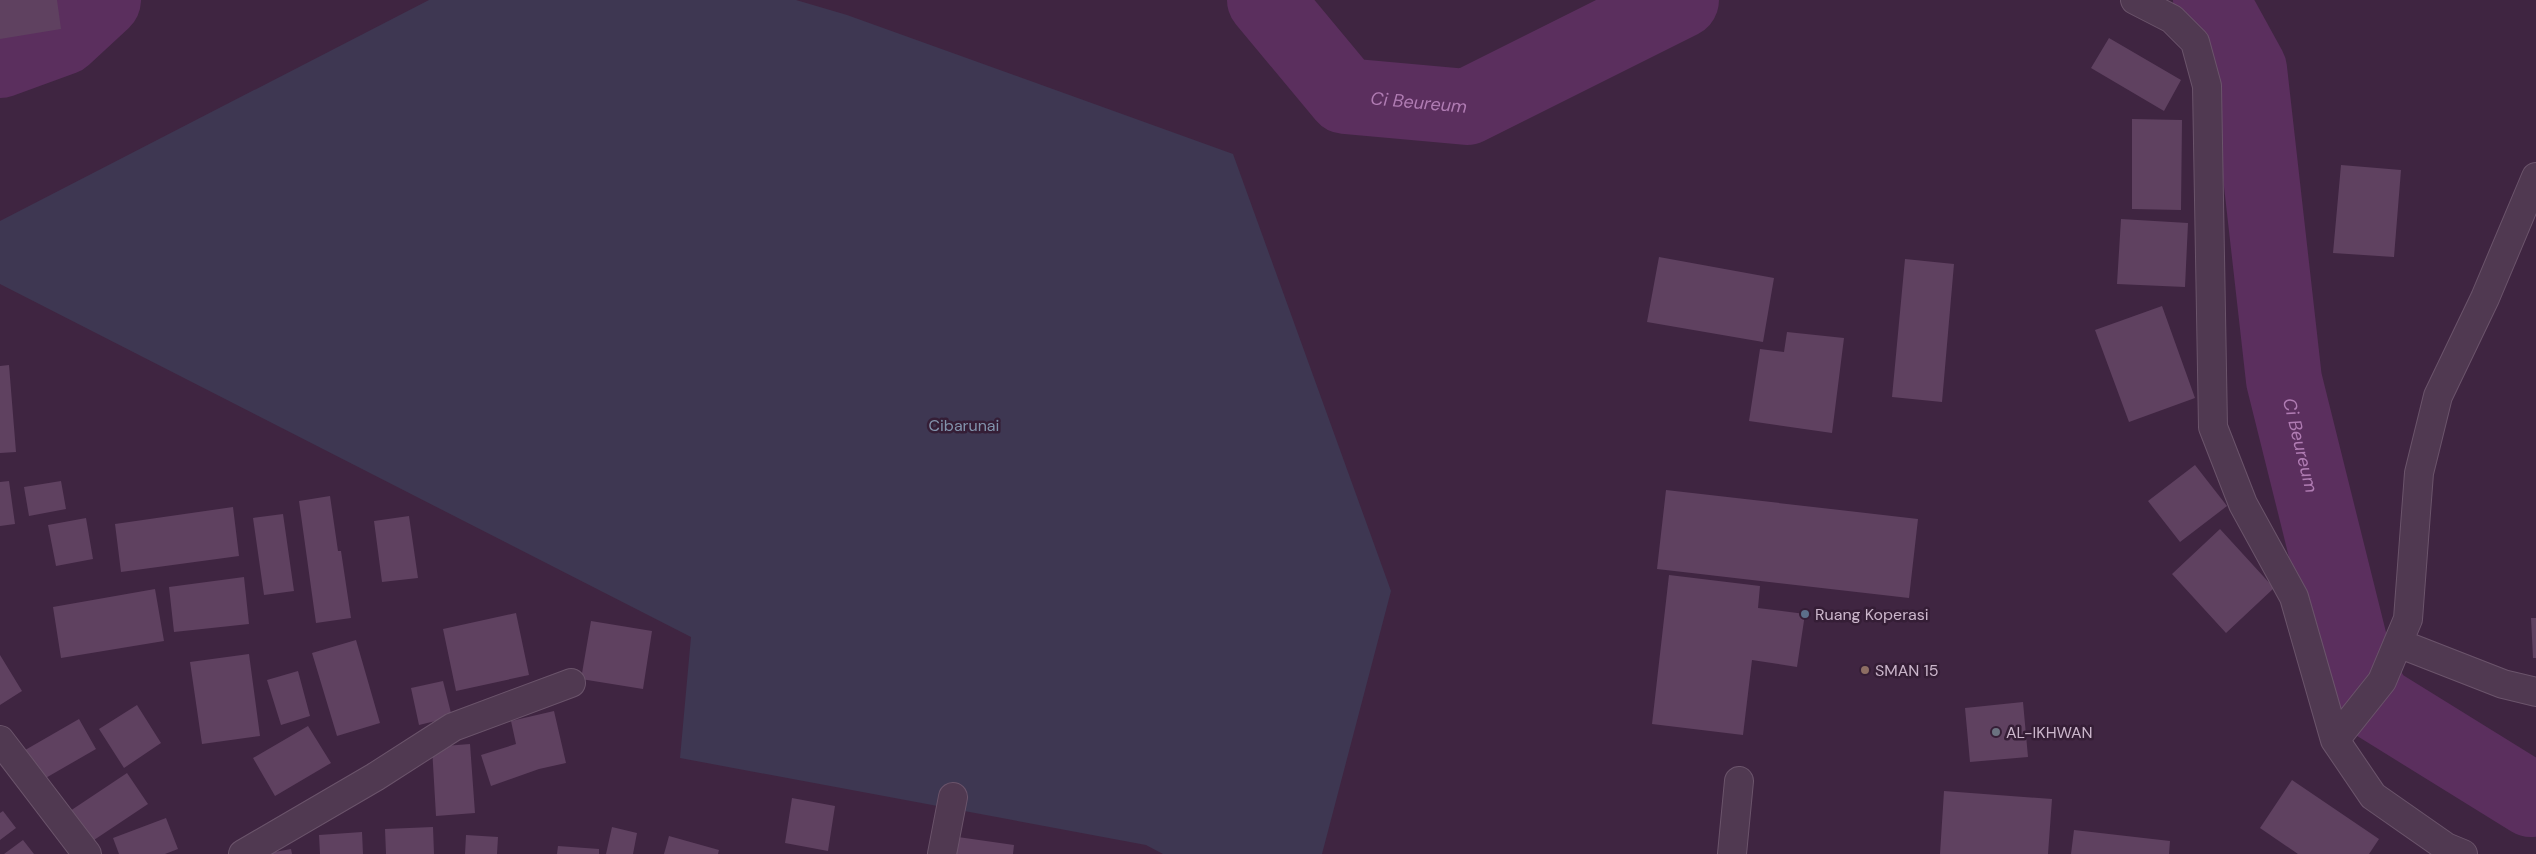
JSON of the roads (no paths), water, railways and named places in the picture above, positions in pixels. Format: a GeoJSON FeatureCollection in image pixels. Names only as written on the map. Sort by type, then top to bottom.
{"type":"FeatureCollection","features":[{"type":"Feature","properties":{"kind":"street"},"geometry":{"type":"LineString","coordinates":[[2135,0],[2172,19],[2195,42],[2207,86],[2213,427],[2243,504],[2294,597],[2335,740],[2373,796],[2446,847],[2463,854]]}},
{"type":"Feature","properties":{"kind":"street"},"geometry":{"type":"LineString","coordinates":[[2335,740],[2382,682],[2408,619],[2419,473],[2438,396],[2485,298],[2536,177]]}},
{"type":"Feature","properties":{"kind":"street"},"geometry":{"type":"LineString","coordinates":[[2398,643],[2503,684],[2536,692]]}},
{"type":"Feature","properties":{"kind":"street"},"geometry":{"type":"LineString","coordinates":[[243,854],[375,777],[453,727],[571,683]]}},
{"type":"Feature","properties":{"kind":"street"},"geometry":{"type":"LineString","coordinates":[[0,740],[87,854]]}},
{"type":"Feature","properties":{"kind":"street"},"geometry":{"type":"LineString","coordinates":[[1732,854],[1739,781]]}},
{"type":"Feature","properties":{"kind":"street"},"geometry":{"type":"LineString","coordinates":[[942,854],[953,797]]}},
{"type":"Feature","properties":{"kind":"waterway","name":"Ci Beureum"},"geometry":{"type":"LineString","coordinates":[[0,60],[63,37],[103,0]]}},
{"type":"Feature","properties":{"kind":"waterway","name":"Ci Beureum"},"geometry":{"type":"LineString","coordinates":[[1265,0],[1345,96],[1467,107],[1681,0]]}},
{"type":"Feature","properties":{"kind":"waterway","name":"Ci Beureum"},"geometry":{"type":"LineString","coordinates":[[2211,0],[2249,69],[2284,380],[2357,673],[2376,703],[2531,799],[2536,798]]}},
{"type":"Feature","properties":{"kind":"place","name":"Ruang Koperasi"},"geometry":{"type":"Point","coordinates":[1805,614]}},
{"type":"Feature","properties":{"kind":"place","name":"SMAN 15"},"geometry":{"type":"Point","coordinates":[1865,670]}},
{"type":"Feature","properties":{"kind":"place","name":"AL-IKHWAN"},"geometry":{"type":"Point","coordinates":[1996,732]}},
{"type":"Feature","properties":{"kind":"park label","name":"Cibarunai"},"geometry":{"type":"Point","coordinates":[964,425]}}]}
